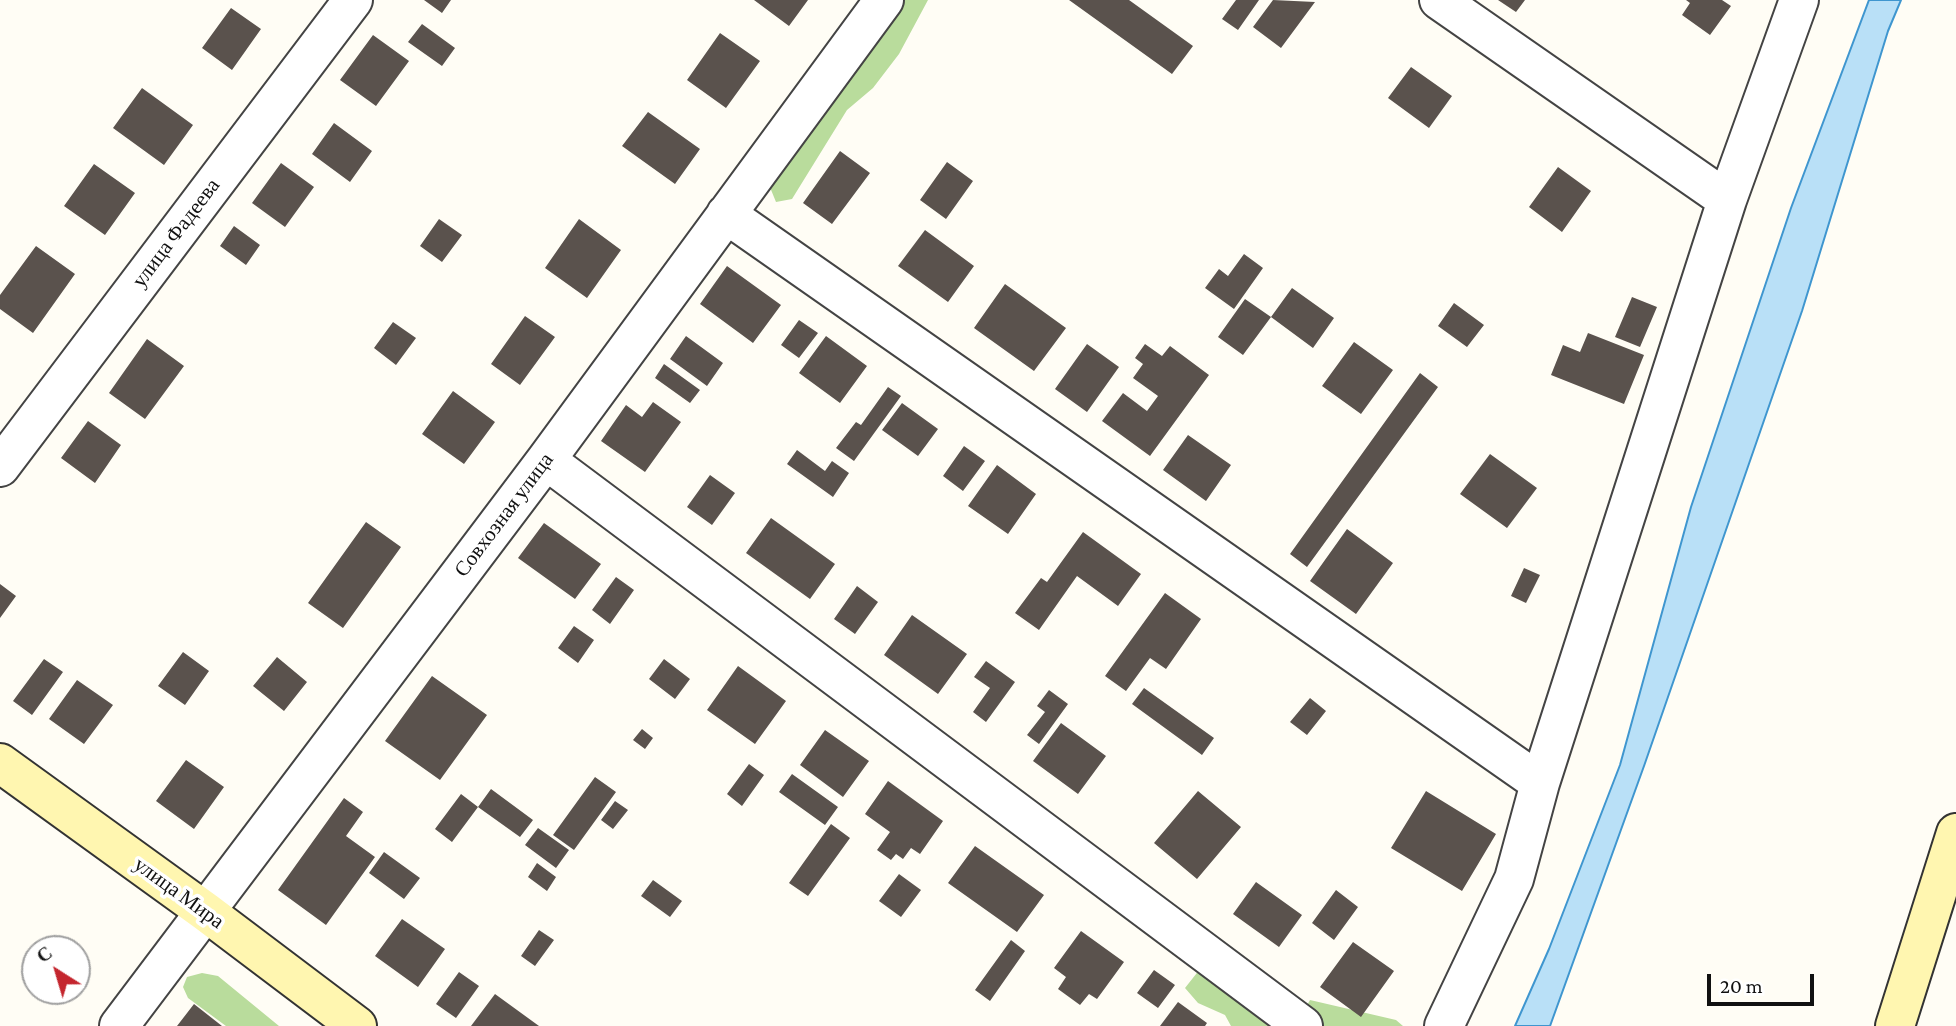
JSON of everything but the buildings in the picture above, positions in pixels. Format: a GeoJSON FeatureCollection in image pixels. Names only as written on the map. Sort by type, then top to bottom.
{"type":"FeatureCollection","features":[{"type":"Feature","properties":{"kind":"main road","name":"улица Мира"},"geometry":{"type":"LineString","coordinates":[[0,764],[206,912],[356,1026]]}},
{"type":"Feature","properties":{"kind":"main road"},"geometry":{"type":"LineString","coordinates":[[1895,1026],[1956,833]]}},
{"type":"Feature","properties":{"kind":"street","name":"улица Фадеева"},"geometry":{"type":"LineString","coordinates":[[0,467],[353,0]]}},
{"type":"Feature","properties":{"kind":"street","name":"Совхозная улица"},"geometry":{"type":"LineString","coordinates":[[119,1026],[545,460],[884,0]]}},
{"type":"Feature","properties":{"kind":"street"},"geometry":{"type":"LineString","coordinates":[[1439,0],[1727,200]]}},
{"type":"Feature","properties":{"kind":"street"},"geometry":{"type":"LineString","coordinates":[[1444,1026],[1514,879],[1540,783],[1727,200],[1799,0]]}},
{"type":"Feature","properties":{"kind":"street"},"geometry":{"type":"LineString","coordinates":[[726,214],[1540,783]]}},
{"type":"Feature","properties":{"kind":"street"},"geometry":{"type":"LineString","coordinates":[[545,460],[1303,1026]]}},
{"type":"Feature","properties":{"kind":"green space"},"geometry":{"type":"Polygon","coordinates":[[[890,0],[928,0],[899,54],[873,88],[847,110],[792,199],[776,202],[767,180],[890,0]]]}},
{"type":"Feature","properties":{"kind":"green space"},"geometry":{"type":"Polygon","coordinates":[[[1200,969],[1275,1026],[1231,1026],[1225,1015],[1198,1003],[1185,988],[1200,969]]]}},
{"type":"Feature","properties":{"kind":"green space"},"geometry":{"type":"Polygon","coordinates":[[[202,973],[218,976],[279,1026],[226,1026],[188,998],[183,987],[187,977],[202,973]]]}},
{"type":"Feature","properties":{"kind":"green space"},"geometry":{"type":"Polygon","coordinates":[[[1310,1000],[1396,1020],[1403,1026],[1319,1026],[1301,1016],[1310,1000]]]}},
{"type":"Feature","properties":{"kind":"water"},"geometry":{"type":"Polygon","coordinates":[[[1869,0],[1901,0],[1888,31],[1802,311],[1644,766],[1550,1026],[1515,1026],[1549,949],[1620,765],[1691,507],[1791,208],[1869,0]]]}}]}
